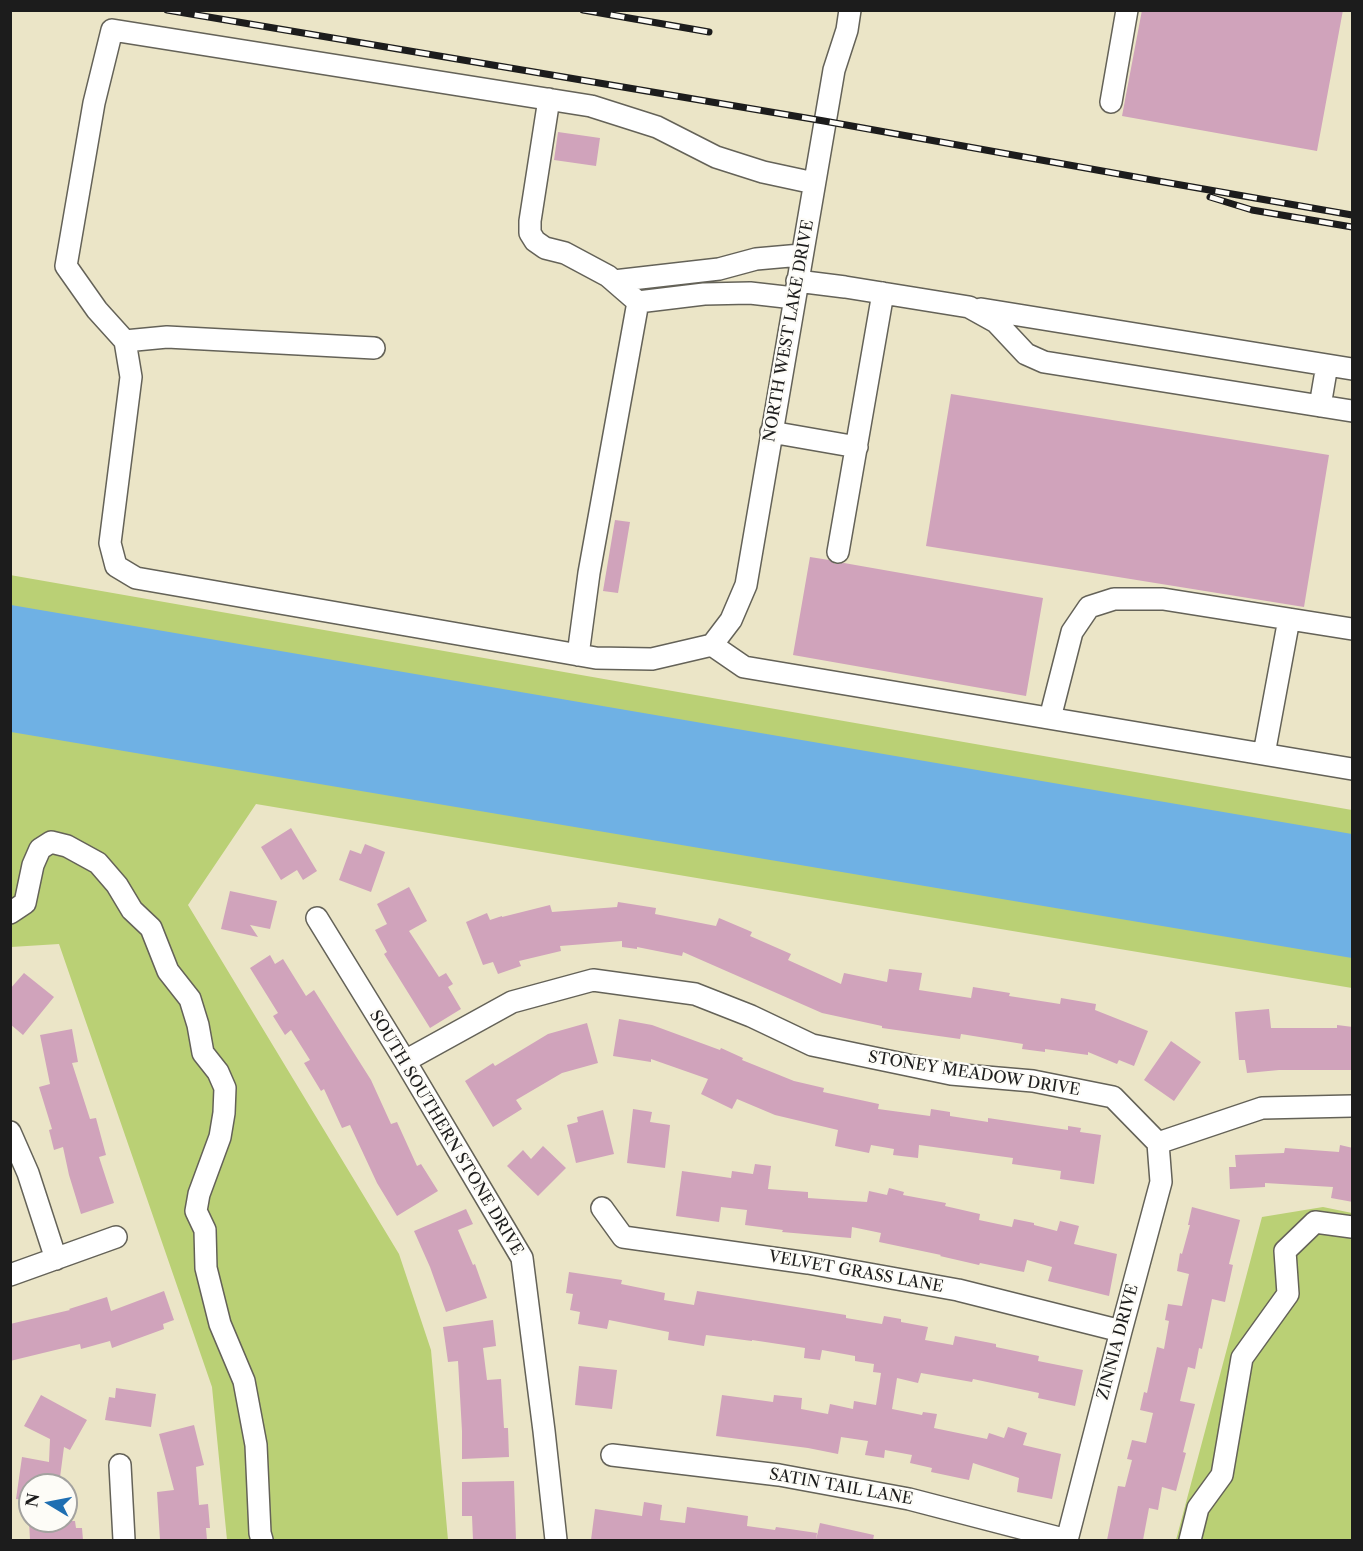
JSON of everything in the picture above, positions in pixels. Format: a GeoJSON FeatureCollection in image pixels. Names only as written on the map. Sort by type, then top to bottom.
{"type":"FeatureCollection","features":[{"type":"Feature","properties":{"kind":"street"},"geometry":{"type":"LineString","coordinates":[[1111,102],[1127,10]]}},
{"type":"Feature","properties":{"kind":"street","name":"NORTH WEST LAKE DRIVE"},"geometry":{"type":"LineString","coordinates":[[712,645],[731,620],[746,585],[834,70],[848,20]]}},
{"type":"Feature","properties":{"kind":"street"},"geometry":{"type":"LineString","coordinates":[[814,183],[763,172],[716,157],[657,128],[591,106],[112,30],[94,103],[66,266],[97,310],[125,341],[131,377],[110,543],[116,566],[136,578],[596,658],[652,659],[712,645],[744,667],[1353,769]]}},
{"type":"Feature","properties":{"kind":"street"},"geometry":{"type":"LineString","coordinates":[[549,99],[530,233],[535,242],[545,248],[565,253],[608,276],[638,302],[704,294],[796,290],[883,293],[1353,369]]}},
{"type":"Feature","properties":{"kind":"street"},"geometry":{"type":"LineString","coordinates":[[614,281],[666,275],[714,260],[801,255]]}},
{"type":"Feature","properties":{"kind":"street"},"geometry":{"type":"LineString","coordinates":[[714,260],[728,294]]}},
{"type":"Feature","properties":{"kind":"street"},"geometry":{"type":"LineString","coordinates":[[666,275],[678,297]]}},
{"type":"Feature","properties":{"kind":"street"},"geometry":{"type":"LineString","coordinates":[[838,552],[883,293]]}},
{"type":"Feature","properties":{"kind":"street"},"geometry":{"type":"LineString","coordinates":[[578,655],[589,573],[638,302]]}},
{"type":"Feature","properties":{"kind":"street"},"geometry":{"type":"LineString","coordinates":[[969,307],[996,322],[1026,354],[1044,362],[1353,411]]}},
{"type":"Feature","properties":{"kind":"street"},"geometry":{"type":"LineString","coordinates":[[125,341],[168,337],[374,348]]}},
{"type":"Feature","properties":{"kind":"street"},"geometry":{"type":"LineString","coordinates":[[1320,406],[1327,365]]}},
{"type":"Feature","properties":{"kind":"street"},"geometry":{"type":"LineString","coordinates":[[771,432],[857,447]]}},
{"type":"Feature","properties":{"kind":"street"},"geometry":{"type":"LineString","coordinates":[[1050,718],[1072,632],[1089,607],[1114,599],[1164,599],[1353,630]]}},
{"type":"Feature","properties":{"kind":"street"},"geometry":{"type":"LineString","coordinates":[[1264,754],[1289,619]]}},
{"type":"Feature","properties":{"kind":"street"},"geometry":{"type":"LineString","coordinates":[[10,913],[25,903],[33,865],[40,849],[51,842],[67,846],[98,863],[117,885],[132,910],[151,928],[168,971],[190,999],[203,1053],[218,1072],[225,1088],[220,1137],[199,1194],[196,1211],[205,1230],[206,1268],[220,1324],[244,1381],[256,1445],[262,1540]]}},
{"type":"Feature","properties":{"kind":"street","name":"SOUTH SOUTHERN STONE DRIVE"},"geometry":{"type":"LineString","coordinates":[[317,918],[522,1258],[555,1540]]}},
{"type":"Feature","properties":{"kind":"street","name":"STONEY MEADOW DRIVE"},"geometry":{"type":"LineString","coordinates":[[405,1061],[512,1002],[593,980],[695,994],[822,1048],[951,1074],[1033,1081],[1113,1097],[1158,1143]]}},
{"type":"Feature","properties":{"kind":"street"},"geometry":{"type":"LineString","coordinates":[[1158,1143],[1262,1108],[1353,1106]]}},
{"type":"Feature","properties":{"kind":"street"},"geometry":{"type":"LineString","coordinates":[[10,1132],[28,1173],[56,1259]]}},
{"type":"Feature","properties":{"kind":"street","name":"ZINNIA DRIVE"},"geometry":{"type":"LineString","coordinates":[[1067,1540],[1161,1182],[1158,1143]]}},
{"type":"Feature","properties":{"kind":"street","name":"VELVET GRASS LANE"},"geometry":{"type":"LineString","coordinates":[[602,1208],[623,1237],[808,1263],[958,1290],[1121,1331]]}},
{"type":"Feature","properties":{"kind":"street"},"geometry":{"type":"LineString","coordinates":[[1190,1540],[1198,1508],[1222,1475],[1242,1358],[1288,1294],[1285,1251],[1315,1222],[1353,1227]]}},
{"type":"Feature","properties":{"kind":"street"},"geometry":{"type":"LineString","coordinates":[[10,1275],[116,1237]]}},
{"type":"Feature","properties":{"kind":"street","name":"SATIN TAIL LANE"},"geometry":{"type":"LineString","coordinates":[[612,1455],[779,1475],[909,1499],[1067,1540]]}},
{"type":"Feature","properties":{"kind":"street"},"geometry":{"type":"LineString","coordinates":[[120,1466],[124,1540]]}},
{"type":"Feature","properties":{"kind":"green space"},"geometry":{"type":"Polygon","coordinates":[[[10,575],[1352,810],[1352,988],[256,804],[188,905],[399,1254],[431,1350],[448,1540],[227,1540],[212,1387],[59,944],[11,947],[10,575]]]}},
{"type":"Feature","properties":{"kind":"green space"},"geometry":{"type":"Polygon","coordinates":[[[1323,1207],[1352,1213],[1352,1540],[1176,1540],[1262,1217],[1323,1207]]]}},
{"type":"Feature","properties":{"kind":"water"},"geometry":{"type":"Polygon","coordinates":[[[11,605],[1352,834],[1352,958],[11,732],[11,605]]]}},
{"type":"Feature","properties":{"kind":"building"},"geometry":{"type":"Polygon","coordinates":[[[1142,10],[1343,10],[1317,151],[1122,116],[1142,10]]]}},
{"type":"Feature","properties":{"kind":"building"},"geometry":{"type":"Polygon","coordinates":[[[558,132],[600,138],[596,166],[554,160],[558,132]]]}},
{"type":"Feature","properties":{"kind":"building"},"geometry":{"type":"Polygon","coordinates":[[[951,394],[1329,455],[1304,607],[926,546],[951,394]]]}},
{"type":"Feature","properties":{"kind":"building"},"geometry":{"type":"Polygon","coordinates":[[[615,520],[630,522],[618,593],[603,591],[615,520]]]}},
{"type":"Feature","properties":{"kind":"building"},"geometry":{"type":"Polygon","coordinates":[[[810,557],[829,560],[835,564],[844,563],[1043,598],[1026,696],[793,655],[810,557]]]}},
{"type":"Feature","properties":{"kind":"building"},"geometry":{"type":"Polygon","coordinates":[[[291,828],[317,871],[303,880],[297,870],[281,880],[261,847],[291,828]]]}},
{"type":"Feature","properties":{"kind":"building"},"geometry":{"type":"Polygon","coordinates":[[[365,844],[385,852],[371,892],[339,880],[350,850],[361,854],[365,844]]]}},
{"type":"Feature","properties":{"kind":"building"},"geometry":{"type":"Polygon","coordinates":[[[409,887],[427,921],[409,931],[439,977],[446,973],[453,984],[448,987],[461,1009],[430,1028],[384,954],[387,952],[375,930],[387,924],[377,904],[409,887]]]}},
{"type":"Feature","properties":{"kind":"building"},"geometry":{"type":"Polygon","coordinates":[[[230,891],[277,901],[270,929],[250,925],[258,937],[221,929],[230,891]]]}},
{"type":"Feature","properties":{"kind":"building"},"geometry":{"type":"Polygon","coordinates":[[[618,902],[656,908],[655,914],[716,926],[719,918],[752,932],[750,936],[791,954],[788,960],[841,984],[844,973],[887,982],[889,969],[922,973],[919,990],[971,998],[973,987],[1010,993],[1009,996],[1060,1004],[1061,998],[1096,1004],[1095,1010],[1148,1031],[1134,1066],[1119,1060],[1117,1064],[1088,1052],[1088,1055],[1045,1049],[1045,1052],[1022,1049],[1023,1044],[961,1034],[960,1039],[882,1028],[882,1026],[822,1013],[683,952],[682,956],[637,947],[637,949],[622,947],[622,941],[560,946],[561,951],[519,961],[521,966],[498,974],[493,962],[483,965],[466,922],[487,913],[490,920],[550,905],[552,912],[617,907],[618,902]]]}},
{"type":"Feature","properties":{"kind":"building"},"geometry":{"type":"Polygon","coordinates":[[[270,955],[275,964],[283,959],[306,996],[314,990],[371,1080],[391,1124],[397,1122],[417,1166],[421,1164],[438,1191],[397,1216],[377,1183],[350,1125],[342,1128],[324,1089],[321,1091],[304,1063],[310,1060],[291,1030],[285,1035],[273,1016],[278,1013],[250,968],[270,955]]]}},
{"type":"Feature","properties":{"kind":"building"},"geometry":{"type":"Polygon","coordinates":[[[24,973],[54,997],[23,1035],[10,1024],[10,989],[24,973]]]}},
{"type":"Feature","properties":{"kind":"building"},"geometry":{"type":"Polygon","coordinates":[[[1269,1009],[1271,1028],[1337,1028],[1337,1025],[1353,1027],[1353,1070],[1279,1070],[1247,1073],[1245,1060],[1239,1060],[1235,1012],[1269,1009]]]}},
{"type":"Feature","properties":{"kind":"building"},"geometry":{"type":"Polygon","coordinates":[[[619,1019],[652,1025],[720,1050],[721,1048],[743,1058],[742,1060],[794,1081],[824,1088],[823,1092],[879,1104],[878,1109],[930,1116],[931,1109],[950,1112],[950,1116],[988,1122],[988,1118],[1068,1130],[1068,1126],[1081,1128],[1080,1132],[1101,1135],[1094,1184],[1060,1179],[1061,1171],[1012,1164],[1013,1158],[919,1145],[918,1158],[893,1155],[894,1149],[871,1145],[869,1153],[835,1146],[838,1130],[775,1115],[737,1099],[732,1109],[701,1094],[708,1079],[651,1059],[651,1062],[613,1056],[619,1019]]]}},
{"type":"Feature","properties":{"kind":"building"},"geometry":{"type":"Polygon","coordinates":[[[587,1023],[598,1063],[562,1073],[516,1100],[522,1109],[493,1127],[465,1081],[493,1063],[495,1066],[548,1034],[587,1023]]]}},
{"type":"Feature","properties":{"kind":"building"},"geometry":{"type":"Polygon","coordinates":[[[72,1029],[78,1062],[72,1063],[90,1119],[96,1118],[106,1155],[99,1157],[114,1203],[81,1214],[63,1147],[54,1150],[49,1130],[52,1129],[39,1087],[50,1084],[40,1035],[72,1029]]]}},
{"type":"Feature","properties":{"kind":"building"},"geometry":{"type":"Polygon","coordinates":[[[1171,1041],[1201,1062],[1174,1101],[1144,1080],[1171,1041]]]}},
{"type":"Feature","properties":{"kind":"building"},"geometry":{"type":"Polygon","coordinates":[[[633,1109],[652,1112],[650,1122],[670,1125],[665,1168],[627,1163],[633,1109]]]}},
{"type":"Feature","properties":{"kind":"building"},"geometry":{"type":"Polygon","coordinates":[[[603,1110],[614,1154],[576,1163],[567,1125],[578,1122],[577,1117],[603,1110]]]}},
{"type":"Feature","properties":{"kind":"building"},"geometry":{"type":"Polygon","coordinates":[[[1340,1145],[1353,1148],[1353,1202],[1331,1198],[1333,1187],[1265,1183],[1265,1187],[1230,1189],[1229,1167],[1236,1167],[1235,1155],[1284,1153],[1285,1148],[1339,1152],[1340,1145]]]}},
{"type":"Feature","properties":{"kind":"building"},"geometry":{"type":"Polygon","coordinates":[[[543,1146],[566,1168],[538,1196],[507,1166],[523,1150],[531,1159],[543,1146]]]}},
{"type":"Feature","properties":{"kind":"building"},"geometry":{"type":"Polygon","coordinates":[[[755,1164],[771,1166],[768,1189],[808,1192],[808,1198],[867,1202],[869,1191],[887,1195],[889,1188],[904,1192],[903,1195],[946,1203],[945,1206],[980,1214],[979,1220],[1012,1227],[1014,1219],[1057,1231],[1060,1221],[1079,1226],[1074,1244],[1117,1254],[1109,1296],[1048,1281],[1052,1267],[1027,1260],[1024,1272],[980,1263],[979,1265],[879,1242],[881,1233],[852,1227],[851,1238],[782,1232],[783,1230],[745,1225],[747,1210],[721,1207],[719,1222],[676,1216],[682,1171],[731,1178],[732,1171],[753,1174],[755,1164]]]}},
{"type":"Feature","properties":{"kind":"building"},"geometry":{"type":"Polygon","coordinates":[[[1192,1207],[1240,1220],[1229,1264],[1233,1265],[1225,1302],[1212,1299],[1202,1349],[1199,1348],[1195,1369],[1188,1367],[1180,1401],[1195,1404],[1176,1491],[1162,1487],[1158,1510],[1149,1508],[1143,1540],[1107,1540],[1118,1486],[1125,1487],[1132,1460],[1127,1459],[1132,1440],[1146,1443],[1153,1413],[1140,1410],[1144,1392],[1147,1393],[1157,1347],[1164,1349],[1169,1321],[1165,1320],[1168,1304],[1182,1306],[1189,1274],[1177,1271],[1180,1253],[1182,1254],[1190,1225],[1188,1225],[1192,1207]]]}},
{"type":"Feature","properties":{"kind":"building"},"geometry":{"type":"Polygon","coordinates":[[[466,1209],[473,1224],[458,1230],[473,1265],[475,1264],[487,1298],[446,1312],[414,1231],[466,1209]]]}},
{"type":"Feature","properties":{"kind":"building"},"geometry":{"type":"Polygon","coordinates":[[[569,1272],[622,1280],[621,1284],[665,1293],[664,1300],[694,1305],[697,1291],[846,1315],[846,1318],[882,1324],[884,1316],[901,1319],[901,1322],[928,1327],[925,1340],[953,1345],[955,1336],[1039,1356],[1038,1361],[1083,1370],[1075,1406],[1038,1398],[1039,1393],[973,1379],[972,1382],[921,1373],[918,1383],[897,1378],[892,1409],[922,1415],[923,1412],[937,1414],[934,1428],[987,1439],[989,1433],[1004,1438],[1008,1427],[1027,1433],[1023,1445],[1061,1454],[1052,1499],[1017,1492],[1019,1478],[973,1463],[969,1480],[931,1472],[932,1468],[910,1463],[912,1455],[885,1450],[884,1458],[865,1455],[868,1441],[841,1437],[838,1454],[716,1436],[722,1395],[773,1402],[774,1395],[802,1398],[801,1409],[828,1414],[830,1404],[853,1409],[854,1401],[876,1405],[881,1373],[873,1372],[874,1364],[855,1361],[855,1356],[822,1350],[820,1360],[804,1358],[805,1348],[752,1340],[706,1335],[704,1346],[668,1340],[669,1332],[609,1320],[607,1329],[578,1324],[580,1312],[570,1310],[573,1294],[566,1293],[569,1272]]]}},
{"type":"Feature","properties":{"kind":"building"},"geometry":{"type":"Polygon","coordinates":[[[164,1291],[174,1320],[163,1324],[164,1329],[112,1348],[110,1341],[81,1349],[80,1344],[10,1361],[10,1324],[70,1310],[107,1297],[111,1311],[164,1291]]]}},
{"type":"Feature","properties":{"kind":"building"},"geometry":{"type":"Polygon","coordinates":[[[493,1320],[496,1346],[483,1348],[487,1380],[501,1379],[504,1428],[508,1428],[509,1457],[462,1459],[458,1361],[448,1362],[443,1327],[493,1320]]]}},
{"type":"Feature","properties":{"kind":"building"},"geometry":{"type":"Polygon","coordinates":[[[579,1366],[617,1370],[612,1409],[575,1405],[579,1366]]]}},
{"type":"Feature","properties":{"kind":"building"},"geometry":{"type":"Polygon","coordinates":[[[116,1388],[156,1394],[151,1427],[105,1420],[109,1397],[115,1398],[116,1388]]]}},
{"type":"Feature","properties":{"kind":"building"},"geometry":{"type":"Polygon","coordinates":[[[41,1395],[87,1420],[70,1450],[64,1447],[61,1473],[20,1473],[22,1457],[49,1462],[50,1439],[24,1426],[41,1395]]]}},
{"type":"Feature","properties":{"kind":"building"},"geometry":{"type":"Polygon","coordinates":[[[194,1425],[204,1465],[196,1467],[199,1505],[208,1504],[210,1528],[206,1528],[207,1540],[160,1540],[157,1492],[174,1490],[159,1434],[194,1425]]]}},
{"type":"Feature","properties":{"kind":"building"},"geometry":{"type":"Polygon","coordinates":[[[514,1481],[516,1540],[473,1540],[472,1516],[462,1516],[462,1482],[514,1481]]]}},
{"type":"Feature","properties":{"kind":"building"},"geometry":{"type":"Polygon","coordinates":[[[644,1502],[662,1505],[660,1520],[685,1523],[687,1507],[748,1516],[747,1526],[775,1530],[776,1527],[817,1533],[816,1540],[591,1540],[595,1509],[642,1516],[644,1502]]]}},
{"type":"Feature","properties":{"kind":"building"},"geometry":{"type":"Polygon","coordinates":[[[820,1523],[874,1535],[873,1540],[816,1540],[820,1523]]]}},
{"type":"Feature","properties":{"kind":"building"},"geometry":{"type":"Polygon","coordinates":[[[78,1528],[82,1528],[83,1540],[30,1540],[30,1533],[78,1533],[78,1528]]]}},
{"type":"Feature","properties":{"kind":"railway"},"geometry":{"type":"LineString","coordinates":[[167,10],[824,121],[1352,215]]}},
{"type":"Feature","properties":{"kind":"railway"},"geometry":{"type":"LineString","coordinates":[[583,10],[709,32]]}},
{"type":"Feature","properties":{"kind":"railway"},"geometry":{"type":"LineString","coordinates":[[1210,197],[1252,210],[1352,227]]}}]}
